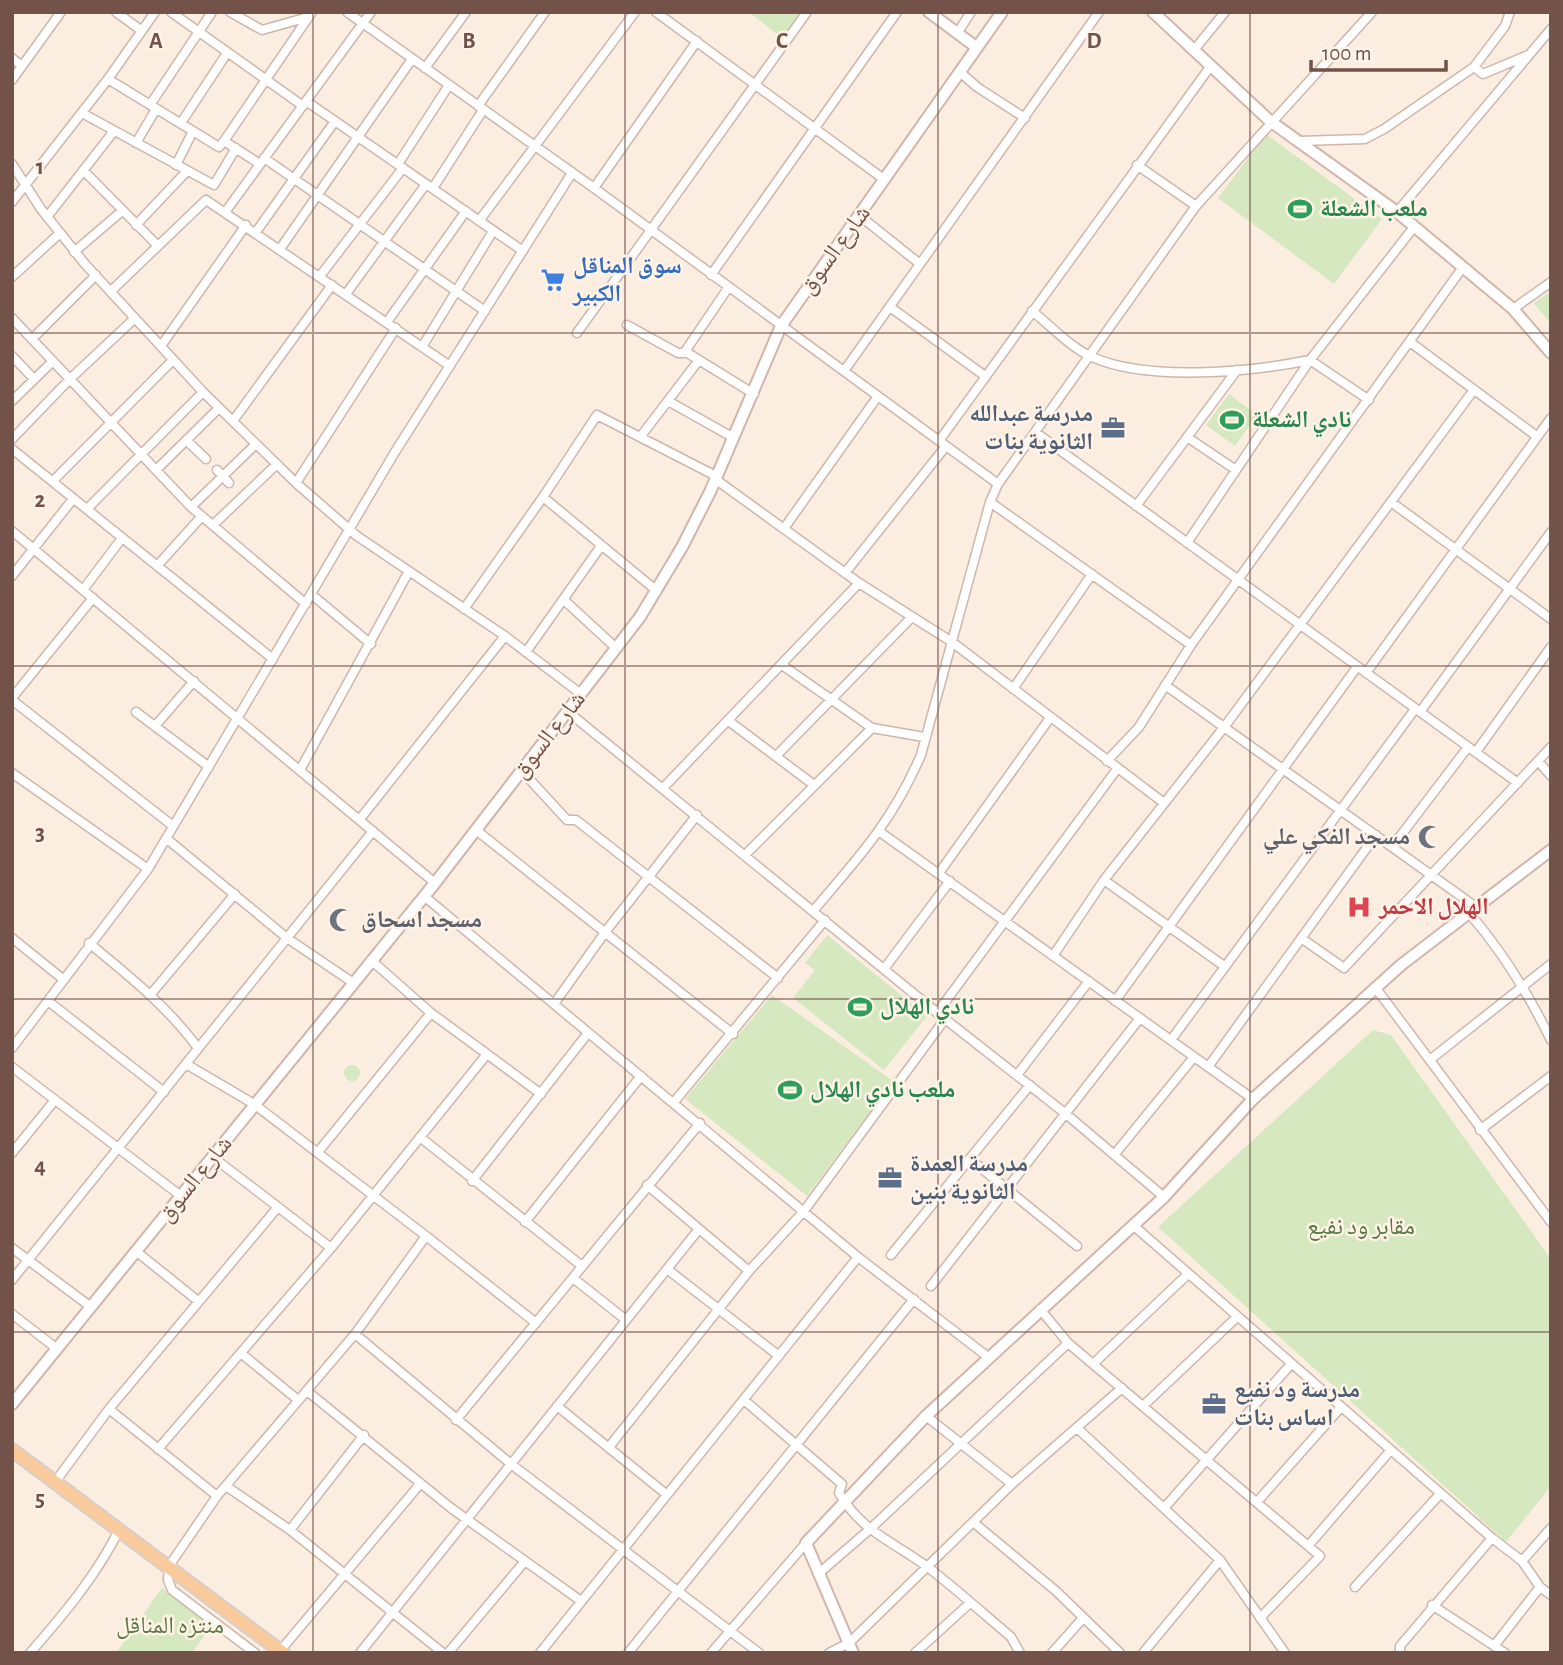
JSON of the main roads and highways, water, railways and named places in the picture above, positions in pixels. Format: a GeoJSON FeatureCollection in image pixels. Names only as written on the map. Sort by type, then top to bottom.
{"type":"FeatureCollection","features":[{"type":"Feature","properties":{"kind":"main road"},"geometry":{"type":"LineString","coordinates":[[12,1450],[120,1527],[282,1652]]}},
{"type":"Feature","properties":{"kind":"place","name":"ملعب الشعلة"},"geometry":{"type":"Point","coordinates":[1300,209]}},
{"type":"Feature","properties":{"kind":"place","name":"سوق المناقل الكبير"},"geometry":{"type":"Point","coordinates":[553,280]}},
{"type":"Feature","properties":{"kind":"place","name":"نادي الشعلة"},"geometry":{"type":"Point","coordinates":[1232,420]}},
{"type":"Feature","properties":{"kind":"place","name":"مدرسة عبدالله الثانوية بنات"},"geometry":{"type":"Point","coordinates":[1113,428]}},
{"type":"Feature","properties":{"kind":"place","name":"مسجد الفكي علي"},"geometry":{"type":"Point","coordinates":[1430,837]}},
{"type":"Feature","properties":{"kind":"place","name":"الهلال الاحمر"},"geometry":{"type":"Point","coordinates":[1359,907]}},
{"type":"Feature","properties":{"kind":"place","name":"مسجد اسحاق"},"geometry":{"type":"Point","coordinates":[341,920]}},
{"type":"Feature","properties":{"kind":"place","name":"نادي الهلال"},"geometry":{"type":"Point","coordinates":[860,1007]}},
{"type":"Feature","properties":{"kind":"place","name":"ملعب نادي الهلال"},"geometry":{"type":"Point","coordinates":[790,1090]}},
{"type":"Feature","properties":{"kind":"place","name":"مدرسة العمدة الثانوية بنين"},"geometry":{"type":"Point","coordinates":[890,1178]}},
{"type":"Feature","properties":{"kind":"place","name":"مدرسة ود نفيع اساس بنات"},"geometry":{"type":"Point","coordinates":[1214,1404]}},
{"type":"Feature","properties":{"kind":"park label","name":"مقابر ود نفيع"},"geometry":{"type":"Point","coordinates":[1361,1227]}},
{"type":"Feature","properties":{"kind":"park label","name":"منتزه المناقل"},"geometry":{"type":"Point","coordinates":[170,1626]}}]}
